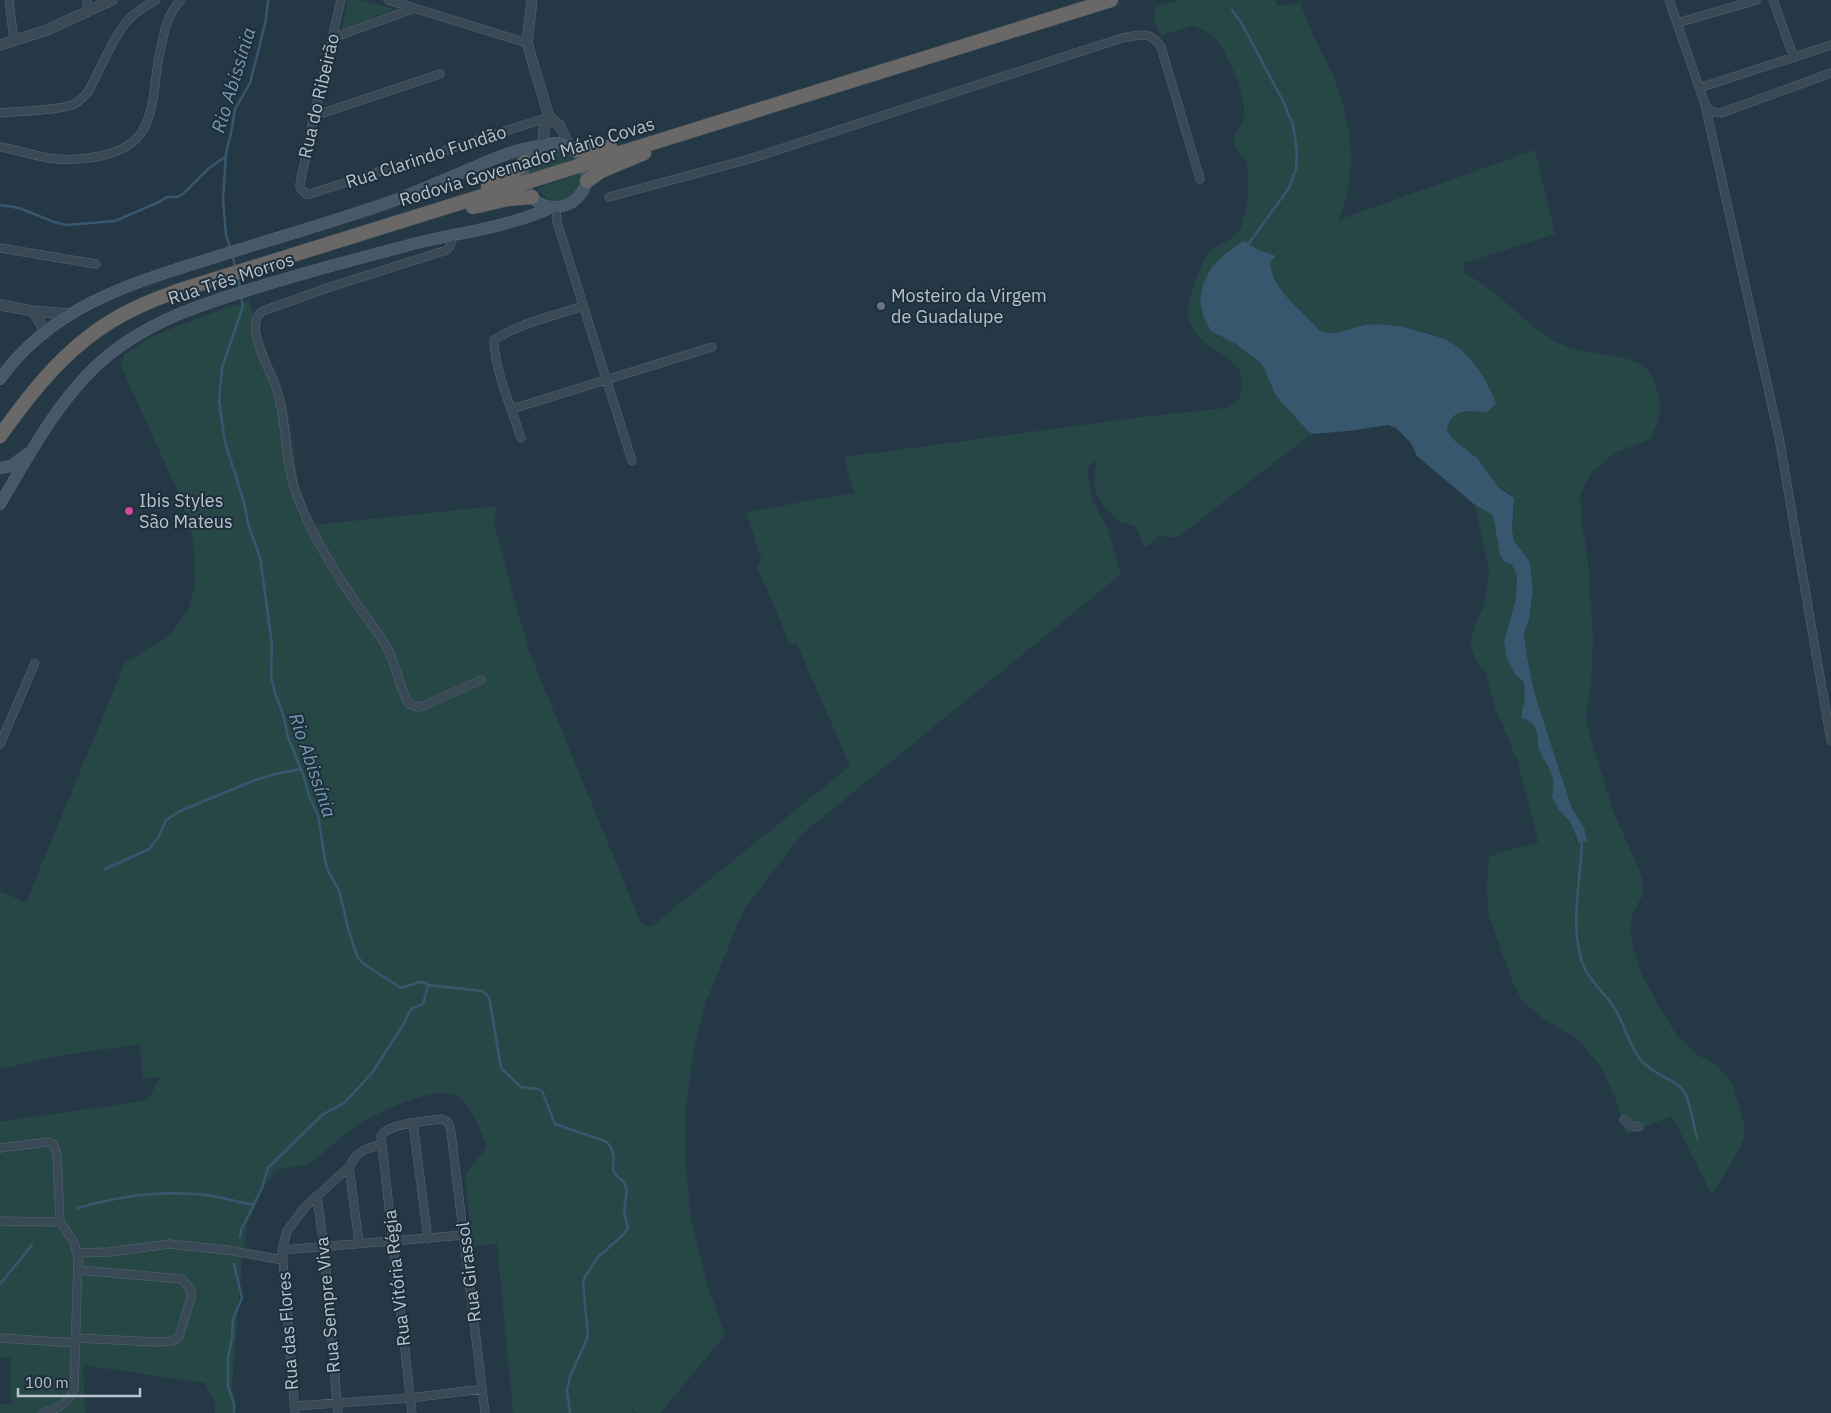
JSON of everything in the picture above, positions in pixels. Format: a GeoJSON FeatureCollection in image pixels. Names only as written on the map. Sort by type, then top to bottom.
{"type":"FeatureCollection","features":[{"type":"Feature","properties":{"kind":"highway","name":"Rodovia Governador Mário Covas"},"geometry":{"type":"LineString","coordinates":[[0,436],[46,375],[76,346],[123,315],[157,299],[1111,0]]}},
{"type":"Feature","properties":{"kind":"highway"},"geometry":{"type":"LineString","coordinates":[[572,147],[593,151],[673,130],[696,129]]}},
{"type":"Feature","properties":{"kind":"highway"},"geometry":{"type":"LineString","coordinates":[[587,181],[596,173],[646,152],[673,136]]}},
{"type":"Feature","properties":{"kind":"highway"},"geometry":{"type":"LineString","coordinates":[[468,200],[480,190],[510,175],[525,162]]}},
{"type":"Feature","properties":{"kind":"highway"},"geometry":{"type":"LineString","coordinates":[[430,212],[462,210],[508,199],[532,197]]}},
{"type":"Feature","properties":{"kind":"main road","name":"Rua Três Morros"},"geometry":{"type":"LineString","coordinates":[[0,379],[22,353],[45,331],[69,314],[113,291],[247,246],[390,202],[511,152],[559,142],[572,147]]}},
{"type":"Feature","properties":{"kind":"main road"},"geometry":{"type":"LineString","coordinates":[[541,145],[530,153],[525,162],[522,172],[524,183],[532,197],[538,202],[554,207]]}},
{"type":"Feature","properties":{"kind":"main road"},"geometry":{"type":"LineString","coordinates":[[572,147],[586,164],[587,181]]}},
{"type":"Feature","properties":{"kind":"main road","name":"Rua Três Morros"},"geometry":{"type":"LineString","coordinates":[[0,504],[55,413],[79,384],[95,367],[119,347],[164,320],[213,301],[340,262],[523,219],[554,207],[566,205],[574,202],[583,192],[587,181]]}},
{"type":"Feature","properties":{"kind":"main road"},"geometry":{"type":"LineString","coordinates":[[0,468],[16,463],[34,447]]}},
{"type":"Feature","properties":{"kind":"street"},"geometry":{"type":"LineString","coordinates":[[9,0],[14,41]]}},
{"type":"Feature","properties":{"kind":"street"},"geometry":{"type":"LineString","coordinates":[[87,0],[88,12]]}},
{"type":"Feature","properties":{"kind":"street"},"geometry":{"type":"LineString","coordinates":[[0,46],[48,30],[112,0]]}},
{"type":"Feature","properties":{"kind":"street"},"geometry":{"type":"LineString","coordinates":[[0,113],[62,107],[72,105],[81,100],[88,92],[121,29],[142,7],[156,0]]}},
{"type":"Feature","properties":{"kind":"street"},"geometry":{"type":"LineString","coordinates":[[0,146],[49,158],[67,159],[106,155],[126,148],[138,138],[148,120],[166,21],[181,0]]}},
{"type":"Feature","properties":{"kind":"street","name":"Rua do Ribeirão"},"geometry":{"type":"LineString","coordinates":[[302,191],[300,184],[341,0]]}},
{"type":"Feature","properties":{"kind":"street"},"geometry":{"type":"LineString","coordinates":[[388,0],[527,43]]}},
{"type":"Feature","properties":{"kind":"street"},"geometry":{"type":"LineString","coordinates":[[532,0],[527,43],[549,117],[560,126],[572,147]]}},
{"type":"Feature","properties":{"kind":"street"},"geometry":{"type":"LineString","coordinates":[[1669,0],[1705,104],[1779,437],[1831,741]]}},
{"type":"Feature","properties":{"kind":"street"},"geometry":{"type":"LineString","coordinates":[[1677,23],[1757,0]]}},
{"type":"Feature","properties":{"kind":"street"},"geometry":{"type":"LineString","coordinates":[[1773,0],[1794,58]]}},
{"type":"Feature","properties":{"kind":"street"},"geometry":{"type":"LineString","coordinates":[[332,38],[415,8]]}},
{"type":"Feature","properties":{"kind":"street"},"geometry":{"type":"LineString","coordinates":[[610,197],[753,158],[1122,38],[1144,35],[1150,36],[1162,47],[1200,179]]}},
{"type":"Feature","properties":{"kind":"street"},"geometry":{"type":"LineString","coordinates":[[1699,88],[1831,45]]}},
{"type":"Feature","properties":{"kind":"street"},"geometry":{"type":"LineString","coordinates":[[314,116],[440,74]]}},
{"type":"Feature","properties":{"kind":"street"},"geometry":{"type":"LineString","coordinates":[[1705,104],[1709,110],[1721,113],[1831,74]]}},
{"type":"Feature","properties":{"kind":"street"},"geometry":{"type":"LineString","coordinates":[[541,145],[539,125],[549,117]]}},
{"type":"Feature","properties":{"kind":"street","name":"Rua Clarindo Fundão"},"geometry":{"type":"LineString","coordinates":[[302,191],[310,194],[539,125]]}},
{"type":"Feature","properties":{"kind":"street"},"geometry":{"type":"LineString","coordinates":[[554,207],[557,222],[632,460]]}},
{"type":"Feature","properties":{"kind":"street"},"geometry":{"type":"LineString","coordinates":[[453,234],[447,250],[327,288],[264,311],[257,316],[255,326],[256,337],[279,396],[294,488],[329,562],[377,632],[394,661],[409,704],[417,708],[481,680]]}},
{"type":"Feature","properties":{"kind":"street"},"geometry":{"type":"LineString","coordinates":[[0,248],[96,264]]}},
{"type":"Feature","properties":{"kind":"street"},"geometry":{"type":"LineString","coordinates":[[0,305],[32,311],[69,314]]}},
{"type":"Feature","properties":{"kind":"street"},"geometry":{"type":"LineString","coordinates":[[521,438],[497,366],[494,340],[520,327],[583,306]]}},
{"type":"Feature","properties":{"kind":"street"},"geometry":{"type":"LineString","coordinates":[[32,311],[45,331]]}},
{"type":"Feature","properties":{"kind":"street"},"geometry":{"type":"LineString","coordinates":[[512,409],[712,347]]}},
{"type":"Feature","properties":{"kind":"street"},"geometry":{"type":"LineString","coordinates":[[0,744],[35,663]]}},
{"type":"Feature","properties":{"kind":"street","name":"Rua Girassol"},"geometry":{"type":"LineString","coordinates":[[413,1123],[442,1119],[450,1125],[485,1413]]}},
{"type":"Feature","properties":{"kind":"street"},"geometry":{"type":"LineString","coordinates":[[1624,1120],[1632,1126],[1639,1127]]}},
{"type":"Feature","properties":{"kind":"street"},"geometry":{"type":"LineString","coordinates":[[428,1238],[413,1123],[386,1130],[381,1136],[381,1144],[364,1150],[356,1156],[350,1167],[296,1218],[287,1231],[282,1250],[359,1243],[394,1241],[464,1235]]}},
{"type":"Feature","properties":{"kind":"street"},"geometry":{"type":"LineString","coordinates":[[0,1148],[48,1142],[53,1144],[57,1154],[60,1222],[74,1242],[77,1253],[74,1389],[70,1399],[62,1406],[43,1413]]}},
{"type":"Feature","properties":{"kind":"street","name":"Rua Vitória Régia"},"geometry":{"type":"LineString","coordinates":[[381,1144],[394,1241],[412,1413]]}},
{"type":"Feature","properties":{"kind":"street"},"geometry":{"type":"LineString","coordinates":[[350,1167],[359,1243]]}},
{"type":"Feature","properties":{"kind":"street","name":"Rua Sempre Viva"},"geometry":{"type":"LineString","coordinates":[[317,1197],[324,1247],[338,1413]]}},
{"type":"Feature","properties":{"kind":"street"},"geometry":{"type":"LineString","coordinates":[[0,1221],[60,1222]]}},
{"type":"Feature","properties":{"kind":"street"},"geometry":{"type":"LineString","coordinates":[[77,1253],[109,1252],[169,1244],[217,1248],[283,1260]]}},
{"type":"Feature","properties":{"kind":"street","name":"Rua das Flores"},"geometry":{"type":"LineString","coordinates":[[282,1250],[294,1409]]}},
{"type":"Feature","properties":{"kind":"street"},"geometry":{"type":"LineString","coordinates":[[0,1338],[158,1342],[172,1341],[179,1336],[192,1296],[191,1290],[182,1279],[78,1270]]}},
{"type":"Feature","properties":{"kind":"street"},"geometry":{"type":"LineString","coordinates":[[294,1409],[482,1389]]}},
{"type":"Feature","properties":{"kind":"green space"},"geometry":{"type":"Polygon","coordinates":[[[348,0],[359,0],[395,9],[342,29],[348,0]]]}},
{"type":"Feature","properties":{"kind":"green space"},"geometry":{"type":"Polygon","coordinates":[[[1180,0],[1274,0],[1278,6],[1292,5],[1300,1],[1306,19],[1337,86],[1349,133],[1351,166],[1349,182],[1338,220],[1535,150],[1555,234],[1464,263],[1465,274],[1489,288],[1553,340],[1576,349],[1614,356],[1637,363],[1647,369],[1653,377],[1660,412],[1649,440],[1616,452],[1591,473],[1580,495],[1588,561],[1593,642],[1591,681],[1586,718],[1613,810],[1642,877],[1643,895],[1633,912],[1630,929],[1634,951],[1642,975],[1678,1037],[1696,1054],[1718,1066],[1732,1084],[1745,1125],[1744,1137],[1739,1150],[1712,1195],[1672,1116],[1626,1134],[1616,1099],[1600,1065],[1575,1037],[1545,1020],[1523,1003],[1512,980],[1489,916],[1487,889],[1489,857],[1537,843],[1538,840],[1517,760],[1495,707],[1486,673],[1477,662],[1470,646],[1474,628],[1484,605],[1489,570],[1475,505],[1493,515],[1505,562],[1512,565],[1517,575],[1516,599],[1512,618],[1516,675],[1524,682],[1525,699],[1522,717],[1530,721],[1536,729],[1539,749],[1552,776],[1552,797],[1559,810],[1570,822],[1578,843],[1584,827],[1572,809],[1534,692],[1524,633],[1532,604],[1533,592],[1530,562],[1514,541],[1512,530],[1514,510],[1512,495],[1498,487],[1473,454],[1454,440],[1447,431],[1452,418],[1456,414],[1467,411],[1487,413],[1492,405],[1451,343],[1443,338],[1410,328],[1387,325],[1367,325],[1330,333],[1318,329],[1288,298],[1276,281],[1270,262],[1275,256],[1243,241],[1202,287],[1200,301],[1203,316],[1218,335],[1236,344],[1262,364],[1275,394],[1311,434],[1177,538],[1159,535],[1150,545],[1144,547],[1136,527],[1118,520],[1099,499],[1094,481],[1097,459],[1087,468],[1092,500],[1107,527],[1121,574],[801,835],[743,911],[706,1002],[695,1043],[686,1106],[685,1156],[691,1220],[707,1283],[725,1335],[660,1413],[637,1413],[632,1409],[633,1413],[513,1413],[497,1244],[472,1246],[465,1175],[487,1147],[469,1108],[459,1097],[449,1093],[420,1097],[386,1110],[349,1131],[311,1162],[277,1169],[262,1190],[248,1223],[242,1259],[232,1387],[236,1406],[235,1413],[215,1413],[215,1404],[205,1383],[83,1365],[85,1413],[0,1413],[0,1404],[11,1404],[11,1358],[0,1357],[0,1122],[148,1100],[160,1077],[142,1079],[140,1044],[58,1056],[0,1069],[0,892],[26,902],[125,663],[169,636],[188,610],[193,594],[195,579],[193,539],[182,501],[121,366],[124,355],[153,336],[249,301],[287,408],[299,487],[313,525],[497,506],[494,525],[529,651],[640,921],[644,926],[651,927],[850,766],[797,644],[790,643],[756,565],[762,561],[746,512],[854,493],[844,457],[1142,417],[1226,408],[1238,401],[1242,384],[1238,367],[1196,333],[1188,317],[1188,311],[1194,284],[1205,258],[1213,249],[1232,238],[1240,230],[1246,210],[1247,167],[1234,142],[1236,132],[1244,118],[1244,109],[1239,86],[1230,62],[1212,35],[1192,25],[1162,36],[1159,32],[1155,22],[1156,7],[1180,0]]]}},
{"type":"Feature","properties":{"kind":"green space"},"geometry":{"type":"Polygon","coordinates":[[[552,146],[565,149],[575,159],[530,174],[529,168],[533,154],[541,149],[552,146]]]}},
{"type":"Feature","properties":{"kind":"green space"},"geometry":{"type":"Polygon","coordinates":[[[583,173],[583,189],[571,199],[553,202],[544,197],[537,188],[583,173]]]}},
{"type":"Feature","properties":{"kind":"water"},"geometry":{"type":"Polygon","coordinates":[[[1243,241],[1261,251],[1276,256],[1270,262],[1276,281],[1288,298],[1318,329],[1324,332],[1336,333],[1372,324],[1397,326],[1437,336],[1462,351],[1482,375],[1496,403],[1487,413],[1467,411],[1456,414],[1452,418],[1447,431],[1454,440],[1477,458],[1498,487],[1514,498],[1512,530],[1514,541],[1530,562],[1533,592],[1529,620],[1524,633],[1534,692],[1572,809],[1584,827],[1587,841],[1579,843],[1570,822],[1559,810],[1552,797],[1552,776],[1539,749],[1536,729],[1531,723],[1521,717],[1525,699],[1524,682],[1516,675],[1507,659],[1504,641],[1516,599],[1517,575],[1512,565],[1505,562],[1500,555],[1493,515],[1475,505],[1417,456],[1411,443],[1396,428],[1388,425],[1311,434],[1275,394],[1262,364],[1236,344],[1211,331],[1203,316],[1200,301],[1202,287],[1211,268],[1224,255],[1243,241]]]}},
{"type":"Feature","properties":{"kind":"waterway","name":"Rio Abissínia"},"geometry":{"type":"LineString","coordinates":[[231,250],[226,235],[223,200],[226,153],[235,109],[250,83],[266,19],[268,0]]}},
{"type":"Feature","properties":{"kind":"waterway"},"geometry":{"type":"LineString","coordinates":[[1232,10],[1241,22],[1283,101],[1293,125],[1297,152],[1296,169],[1289,188],[1247,246]]}},
{"type":"Feature","properties":{"kind":"waterway"},"geometry":{"type":"LineString","coordinates":[[0,205],[19,208],[66,225],[115,221],[167,197],[177,197],[183,194],[208,169],[225,157]]}},
{"type":"Feature","properties":{"kind":"waterway","name":"Rio Abissínia"},"geometry":{"type":"LineString","coordinates":[[232,255],[236,269]]}},
{"type":"Feature","properties":{"kind":"waterway","name":"Rio Abissínia"},"geometry":{"type":"LineString","coordinates":[[238,277],[240,289]]}},
{"type":"Feature","properties":{"kind":"waterway","name":"Rio Abissínia"},"geometry":{"type":"LineString","coordinates":[[241,297],[243,306],[222,368],[219,401],[225,442],[243,499],[249,527],[260,557],[272,644],[271,676],[275,693],[283,714],[288,737],[304,777],[309,796],[318,815],[328,871],[339,890],[357,956],[364,964],[401,988],[420,982],[428,985],[482,991],[489,997],[501,1068],[521,1087],[542,1091],[555,1124],[605,1141],[611,1147],[613,1154],[613,1170],[624,1182],[627,1190],[624,1211],[628,1228],[624,1234],[598,1257],[583,1283],[588,1336],[570,1377],[567,1390],[570,1413]]}},
{"type":"Feature","properties":{"kind":"waterway"},"geometry":{"type":"LineString","coordinates":[[105,869],[149,849],[158,838],[166,820],[180,811],[255,780],[301,769]]}},
{"type":"Feature","properties":{"kind":"waterway"},"geometry":{"type":"LineString","coordinates":[[1582,841],[1576,923],[1580,955],[1585,969],[1615,1009],[1633,1048],[1645,1065],[1677,1085],[1685,1093],[1697,1139]]}},
{"type":"Feature","properties":{"kind":"waterway"},"geometry":{"type":"LineString","coordinates":[[240,1237],[241,1230],[262,1188],[268,1168],[322,1115],[344,1103],[372,1073],[411,1009],[423,1004],[428,985]]}},
{"type":"Feature","properties":{"kind":"waterway"},"geometry":{"type":"LineString","coordinates":[[78,1208],[121,1198],[166,1193],[203,1195],[253,1205]]}},
{"type":"Feature","properties":{"kind":"waterway"},"geometry":{"type":"LineString","coordinates":[[0,1284],[32,1245]]}},
{"type":"Feature","properties":{"kind":"waterway"},"geometry":{"type":"LineString","coordinates":[[234,1264],[242,1298],[233,1319],[232,1339],[228,1357],[228,1387],[234,1404],[234,1413]]}},
{"type":"Feature","properties":{"kind":"place","name":"Mosteiro da Virgem de Guadalupe"},"geometry":{"type":"Point","coordinates":[881,306]}},
{"type":"Feature","properties":{"kind":"place","name":"Ibis Styles São Mateus"},"geometry":{"type":"Point","coordinates":[129,511]}}]}
